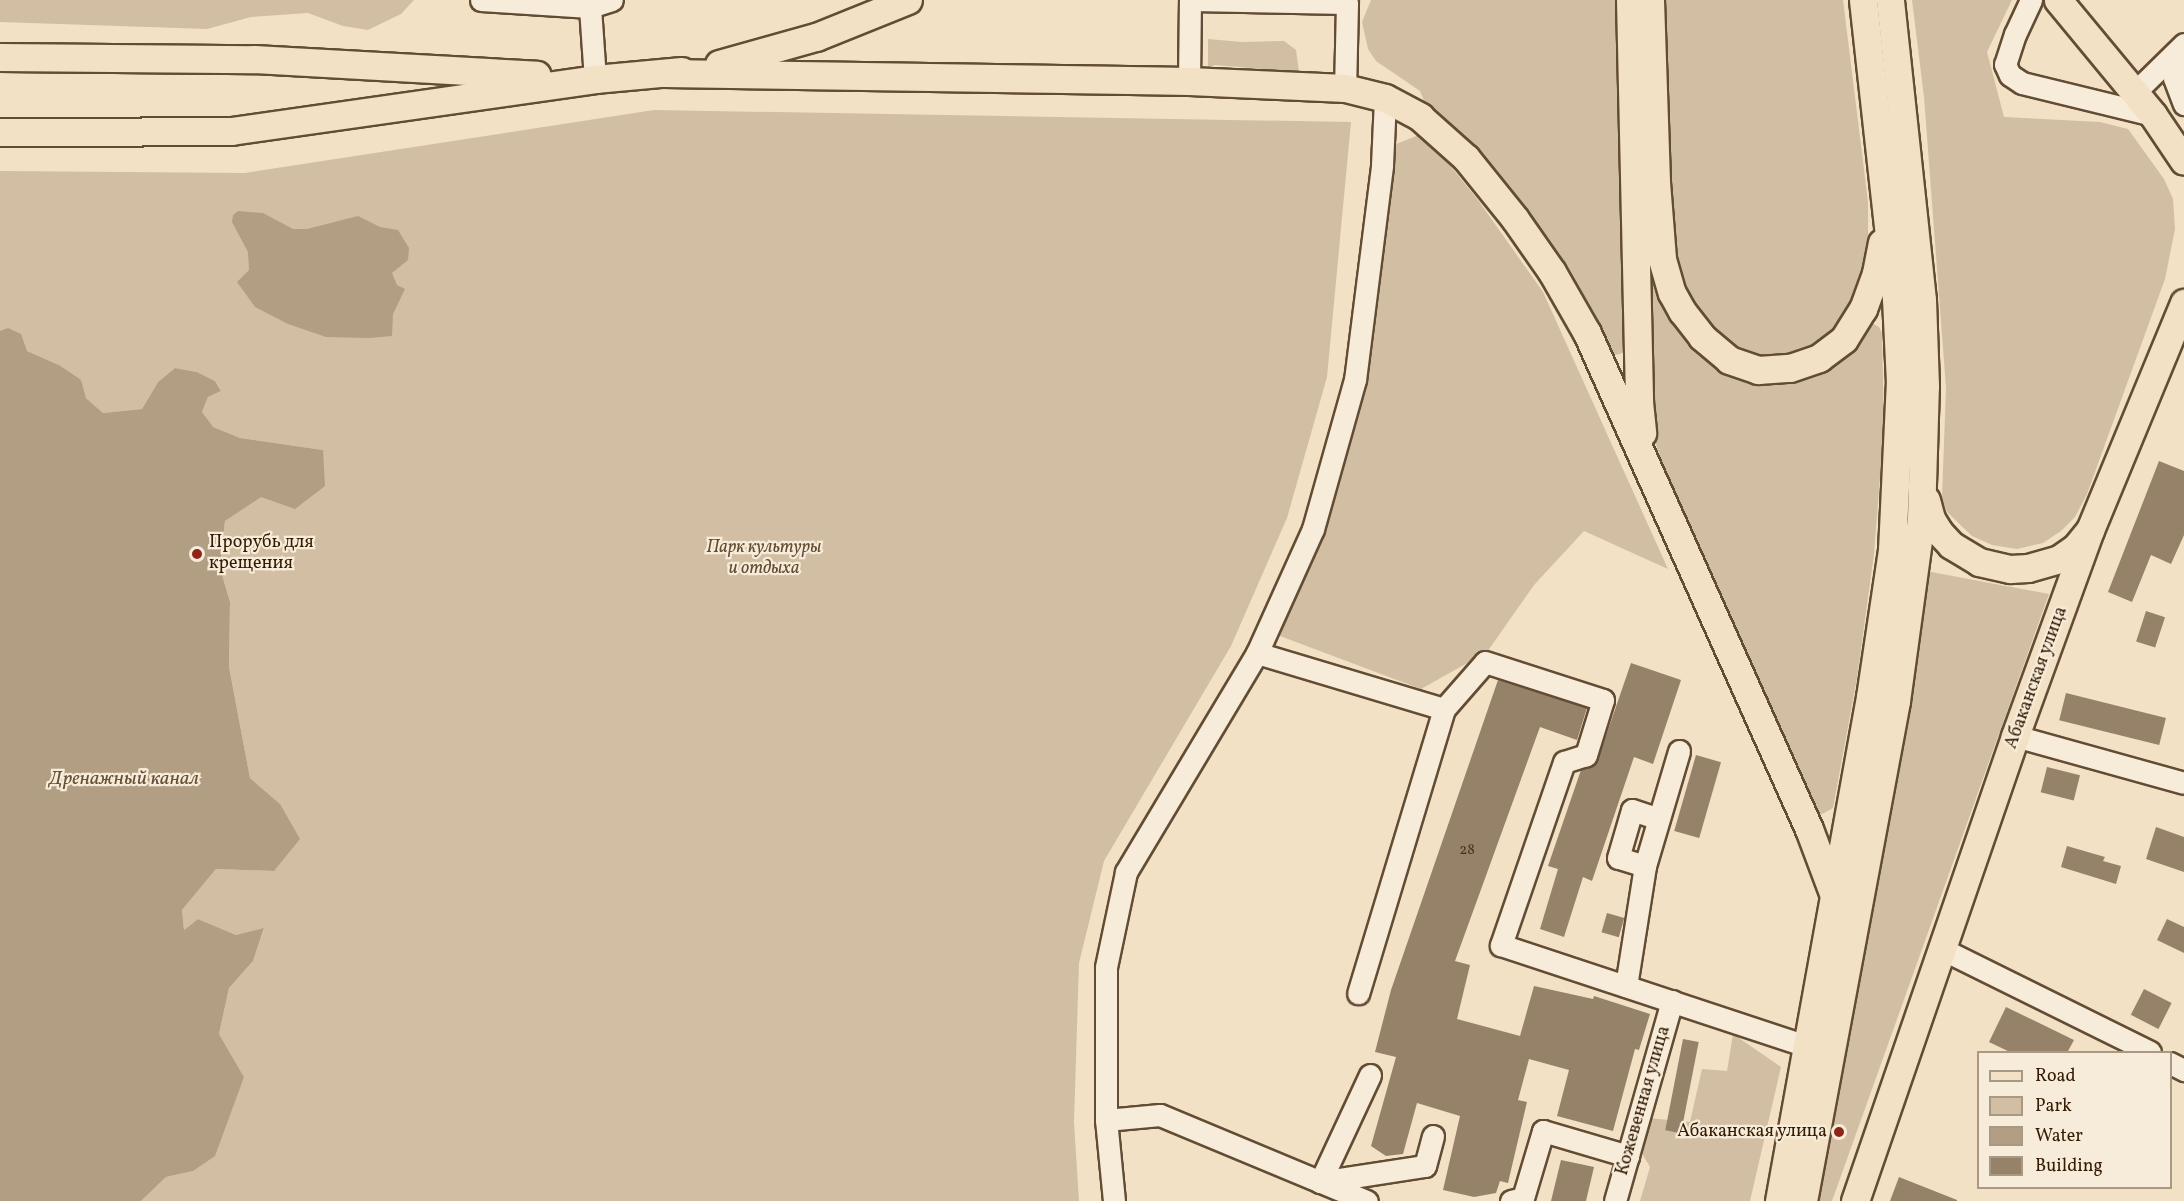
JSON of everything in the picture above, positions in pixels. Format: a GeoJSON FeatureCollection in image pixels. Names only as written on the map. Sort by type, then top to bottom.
{"type":"FeatureCollection","features":[{"type":"Feature","properties":{"kind":"main road"},"geometry":{"type":"LineString","coordinates":[[0,132],[231,131],[595,79],[700,68],[778,50],[908,0]]}},
{"type":"Feature","properties":{"kind":"main road"},"geometry":{"type":"LineString","coordinates":[[1630,0],[1639,402],[1645,452],[1654,478]]}},
{"type":"Feature","properties":{"kind":"main road"},"geometry":{"type":"LineString","coordinates":[[1650,0],[1656,182],[1662,259],[1669,285],[1682,311],[1717,351],[1743,367],[1767,370],[1805,364],[1832,350],[1854,325],[1876,273],[1884,226],[1885,191]]}},
{"type":"Feature","properties":{"kind":"main road"},"geometry":{"type":"LineString","coordinates":[[1779,1201],[1870,697],[1892,550],[1900,383],[1896,299],[1863,0]]}},
{"type":"Feature","properties":{"kind":"main road"},"geometry":{"type":"LineString","coordinates":[[1803,1201],[1896,701],[1918,553],[1923,481],[1925,386],[1922,300],[1890,0]]}},
{"type":"Feature","properties":{"kind":"main road"},"geometry":{"type":"LineString","coordinates":[[2058,0],[2153,115],[2184,161]]}},
{"type":"Feature","properties":{"kind":"main road"},"geometry":{"type":"LineString","coordinates":[[0,57],[254,59],[595,79]]}},
{"type":"Feature","properties":{"kind":"main road"},"geometry":{"type":"LineString","coordinates":[[664,73],[1189,81],[1345,88],[1385,98],[1420,117],[1449,141],[1491,188],[1536,248],[1567,297],[1604,365],[1809,828],[1833,893]]}},
{"type":"Feature","properties":{"kind":"main road","name":"Абаканская улица"},"geometry":{"type":"LineString","coordinates":[[1855,1201],[2015,736],[2090,530],[2184,303]]}},
{"type":"Feature","properties":{"kind":"main road"},"geometry":{"type":"LineString","coordinates":[[1923,481],[1931,519],[1939,532],[1965,555],[1995,567],[2028,568],[2050,563],[2076,547],[2090,530]]}},
{"type":"Feature","properties":{"kind":"street"},"geometry":{"type":"LineString","coordinates":[[481,0],[590,7],[612,0]]}},
{"type":"Feature","properties":{"kind":"street"},"geometry":{"type":"LineString","coordinates":[[1189,81],[1190,0],[1348,1],[1345,88]]}},
{"type":"Feature","properties":{"kind":"street"},"geometry":{"type":"LineString","coordinates":[[2031,0],[2015,34],[2006,64],[2010,75],[2022,83],[2153,115]]}},
{"type":"Feature","properties":{"kind":"street"},"geometry":{"type":"LineString","coordinates":[[590,7],[595,79]]}},
{"type":"Feature","properties":{"kind":"street"},"geometry":{"type":"LineString","coordinates":[[2134,93],[2184,44]]}},
{"type":"Feature","properties":{"kind":"street"},"geometry":{"type":"LineString","coordinates":[[2184,44],[2175,61],[2174,78],[2184,104]]}},
{"type":"Feature","properties":{"kind":"street"},"geometry":{"type":"LineString","coordinates":[[1114,1201],[1106,1120],[1106,968],[1126,872],[1257,653],[1313,529],[1355,380],[1382,165],[1385,98]]}},
{"type":"Feature","properties":{"kind":"street"},"geometry":{"type":"LineString","coordinates":[[1257,653],[1444,710]]}},
{"type":"Feature","properties":{"kind":"street"},"geometry":{"type":"LineString","coordinates":[[1358,993],[1444,710],[1485,662],[1603,700],[1586,755],[1564,762],[1501,945],[1807,1046]]}},
{"type":"Feature","properties":{"kind":"street"},"geometry":{"type":"LineString","coordinates":[[2015,736],[2184,783]]}},
{"type":"Feature","properties":{"kind":"street"},"geometry":{"type":"LineString","coordinates":[[1626,986],[1645,866],[1679,751]]}},
{"type":"Feature","properties":{"kind":"street"},"geometry":{"type":"LineString","coordinates":[[1645,866],[1618,858],[1632,810],[1659,819]]}},
{"type":"Feature","properties":{"kind":"street"},"geometry":{"type":"LineString","coordinates":[[1942,949],[2146,1051]]}},
{"type":"Feature","properties":{"kind":"street","name":"Кожевенная улица"},"geometry":{"type":"LineString","coordinates":[[1615,1201],[1672,1001]]}},
{"type":"Feature","properties":{"kind":"street"},"geometry":{"type":"LineString","coordinates":[[1320,1182],[1370,1075]]}},
{"type":"Feature","properties":{"kind":"street"},"geometry":{"type":"LineString","coordinates":[[1106,1120],[1160,1115],[1367,1201]]}},
{"type":"Feature","properties":{"kind":"street"},"geometry":{"type":"LineString","coordinates":[[1511,1201],[1523,1198],[1543,1131],[1628,1156]]}},
{"type":"Feature","properties":{"kind":"street"},"geometry":{"type":"LineString","coordinates":[[1320,1182],[1425,1166],[1433,1136]]}},
{"type":"Feature","properties":{"kind":"green space"},"geometry":{"type":"Polygon","coordinates":[[[0,0],[414,0],[401,14],[368,30],[343,26],[308,13],[251,17],[207,29],[0,22],[0,0]]]}},
{"type":"Feature","properties":{"kind":"green space"},"geometry":{"type":"Polygon","coordinates":[[[1371,0],[1619,0],[1629,349],[1620,354],[1607,356],[1431,118],[1420,91],[1376,61],[1368,49],[1362,22],[1371,0]]]}},
{"type":"Feature","properties":{"kind":"green space"},"geometry":{"type":"Polygon","coordinates":[[[1663,0],[1843,0],[1868,202],[1868,248],[1865,268],[1853,304],[1835,331],[1814,347],[1774,358],[1747,355],[1724,342],[1692,305],[1677,273],[1670,234],[1663,0]]]}},
{"type":"Feature","properties":{"kind":"green space"},"geometry":{"type":"Polygon","coordinates":[[[1912,0],[2012,0],[1987,52],[2004,117],[2100,122],[2128,129],[2164,179],[2173,199],[2175,229],[2165,279],[2087,494],[2075,517],[2061,531],[2043,543],[2017,549],[1992,545],[1972,536],[1947,512],[1942,498],[1946,388],[1924,97],[1912,0]]]}},
{"type":"Feature","properties":{"kind":"green space"},"geometry":{"type":"Polygon","coordinates":[[[1208,39],[1242,42],[1284,41],[1296,50],[1299,72],[1215,65],[1208,68],[1208,39]]]}},
{"type":"Feature","properties":{"kind":"green space","name":"Парк культуры и отдыха"},"geometry":{"type":"Polygon","coordinates":[[[654,110],[1351,122],[1327,377],[1287,518],[1231,646],[1104,861],[1079,963],[1074,1122],[1079,1201],[141,1201],[166,1177],[193,1171],[244,1077],[219,1034],[229,988],[253,961],[264,929],[236,935],[198,919],[184,930],[182,910],[216,869],[273,871],[280,804],[250,778],[229,667],[230,602],[220,568],[225,521],[323,450],[240,438],[212,427],[202,412],[208,397],[221,391],[215,381],[197,372],[175,368],[158,382],[142,409],[103,413],[86,398],[59,365],[27,351],[0,331],[0,171],[245,173],[654,110]]]}},
{"type":"Feature","properties":{"kind":"green space"},"geometry":{"type":"Polygon","coordinates":[[[1424,133],[1478,200],[1543,292],[1668,569],[1584,531],[1534,585],[1487,652],[1421,689],[1280,636],[1344,462],[1360,395],[1391,146],[1424,133]]]}},
{"type":"Feature","properties":{"kind":"green space"},"geometry":{"type":"Polygon","coordinates":[[[1651,249],[1668,310],[1680,331],[1696,349],[1731,377],[1750,383],[1771,385],[1816,377],[1847,354],[1868,325],[1872,323],[1879,327],[1882,333],[1884,425],[1874,554],[1857,678],[1833,808],[1815,818],[1659,454],[1653,434],[1642,250],[1651,249]]]}},
{"type":"Feature","properties":{"kind":"green space"},"geometry":{"type":"Polygon","coordinates":[[[1926,571],[2049,594],[1832,1201],[1814,1201],[1926,571]]]}},
{"type":"Feature","properties":{"kind":"green space"},"geometry":{"type":"Polygon","coordinates":[[[1733,1034],[1781,1067],[1750,1201],[1640,1201],[1650,1167],[1637,1145],[1648,1118],[1690,1122],[1702,1069],[1727,1071],[1733,1034]]]}},
{"type":"Feature","properties":{"kind":"water"},"geometry":{"type":"Polygon","coordinates":[[[238,211],[263,213],[293,229],[307,229],[358,216],[380,227],[398,230],[409,248],[408,260],[392,273],[397,285],[405,289],[393,314],[392,336],[326,337],[288,324],[255,307],[237,282],[249,270],[248,252],[232,222],[233,215],[238,211]]]}},
{"type":"Feature","properties":{"kind":"water","name":"Дренажный канал"},"geometry":{"type":"Polygon","coordinates":[[[8,328],[21,334],[27,351],[59,365],[81,380],[86,398],[103,413],[142,409],[158,382],[175,368],[197,372],[215,381],[221,391],[208,397],[202,412],[213,427],[240,438],[323,450],[325,486],[295,509],[261,497],[225,521],[220,568],[230,602],[229,667],[250,778],[280,804],[300,839],[274,871],[216,869],[182,910],[184,930],[198,919],[236,935],[264,928],[253,961],[229,988],[219,1034],[244,1077],[215,1156],[193,1171],[166,1177],[141,1201],[0,1201],[0,331],[8,328]]]}},
{"type":"Feature","properties":{"kind":"building"},"geometry":{"type":"Polygon","coordinates":[[[2159,461],[2184,471],[2184,535],[2171,564],[2151,555],[2132,602],[2108,592],[2159,461]]]}},
{"type":"Feature","properties":{"kind":"building"},"geometry":{"type":"Polygon","coordinates":[[[2146,611],[2165,617],[2155,648],[2136,641],[2146,611]]]}},
{"type":"Feature","properties":{"kind":"building"},"geometry":{"type":"Polygon","coordinates":[[[1631,663],[1681,680],[1653,764],[1634,757],[1592,881],[1583,877],[1564,937],[1540,929],[1558,869],[1548,866],[1581,770],[1595,764],[1598,759],[1631,663]]]}},
{"type":"Feature","properties":{"kind":"building"},"geometry":{"type":"Polygon","coordinates":[[[1498,680],[1587,708],[1577,740],[1540,727],[1455,961],[1470,965],[1457,1019],[1520,1036],[1534,986],[1593,999],[1594,996],[1650,1014],[1639,1050],[1635,1049],[1613,1131],[1557,1116],[1569,1070],[1529,1059],[1518,1100],[1527,1102],[1508,1183],[1500,1181],[1496,1193],[1474,1197],[1443,1190],[1460,1116],[1417,1103],[1403,1154],[1386,1156],[1371,1146],[1396,1057],[1375,1052],[1391,990],[1498,680]]]}},
{"type":"Feature","properties":{"kind":"building"},"geometry":{"type":"Polygon","coordinates":[[[2066,693],[2166,718],[2159,745],[2059,720],[2066,693]]]}},
{"type":"Feature","properties":{"kind":"building"},"geometry":{"type":"Polygon","coordinates":[[[1696,755],[1721,762],[1699,838],[1674,831],[1696,755]]]}},
{"type":"Feature","properties":{"kind":"building"},"geometry":{"type":"Polygon","coordinates":[[[2047,767],[2080,775],[2074,800],[2041,792],[2047,767]]]}},
{"type":"Feature","properties":{"kind":"building"},"geometry":{"type":"Polygon","coordinates":[[[2156,827],[2184,837],[2184,872],[2146,859],[2156,827]]]}},
{"type":"Feature","properties":{"kind":"building"},"geometry":{"type":"Polygon","coordinates":[[[2067,846],[2105,857],[2103,861],[2121,866],[2116,884],[2061,867],[2067,846]]]}},
{"type":"Feature","properties":{"kind":"building"},"geometry":{"type":"Polygon","coordinates":[[[1607,913],[1624,918],[1619,937],[1601,932],[1607,913]]]}},
{"type":"Feature","properties":{"kind":"building"},"geometry":{"type":"Polygon","coordinates":[[[2167,919],[2184,927],[2184,953],[2157,940],[2167,919]]]}},
{"type":"Feature","properties":{"kind":"building"},"geometry":{"type":"Polygon","coordinates":[[[2144,989],[2172,1003],[2158,1029],[2131,1015],[2144,989]]]}},
{"type":"Feature","properties":{"kind":"building"},"geometry":{"type":"Polygon","coordinates":[[[2006,1007],[2074,1040],[2068,1051],[2008,1051],[1989,1042],[2006,1007]]]}},
{"type":"Feature","properties":{"kind":"building"},"geometry":{"type":"Polygon","coordinates":[[[1683,1039],[1699,1042],[1681,1133],[1665,1130],[1683,1039]]]}},
{"type":"Feature","properties":{"kind":"building"},"geometry":{"type":"Polygon","coordinates":[[[1561,1160],[1594,1167],[1586,1201],[1551,1201],[1561,1160]]]}},
{"type":"Feature","properties":{"kind":"building"},"geometry":{"type":"Polygon","coordinates":[[[1899,1177],[1957,1200],[1957,1201],[1890,1201],[1899,1177]]]}},
{"type":"Feature","properties":{"kind":"place","name":"Прорубь для крещения"},"geometry":{"type":"Point","coordinates":[197,554]}},
{"type":"Feature","properties":{"kind":"place","name":"Абаканская улица"},"geometry":{"type":"Point","coordinates":[1839,1132]}}]}
